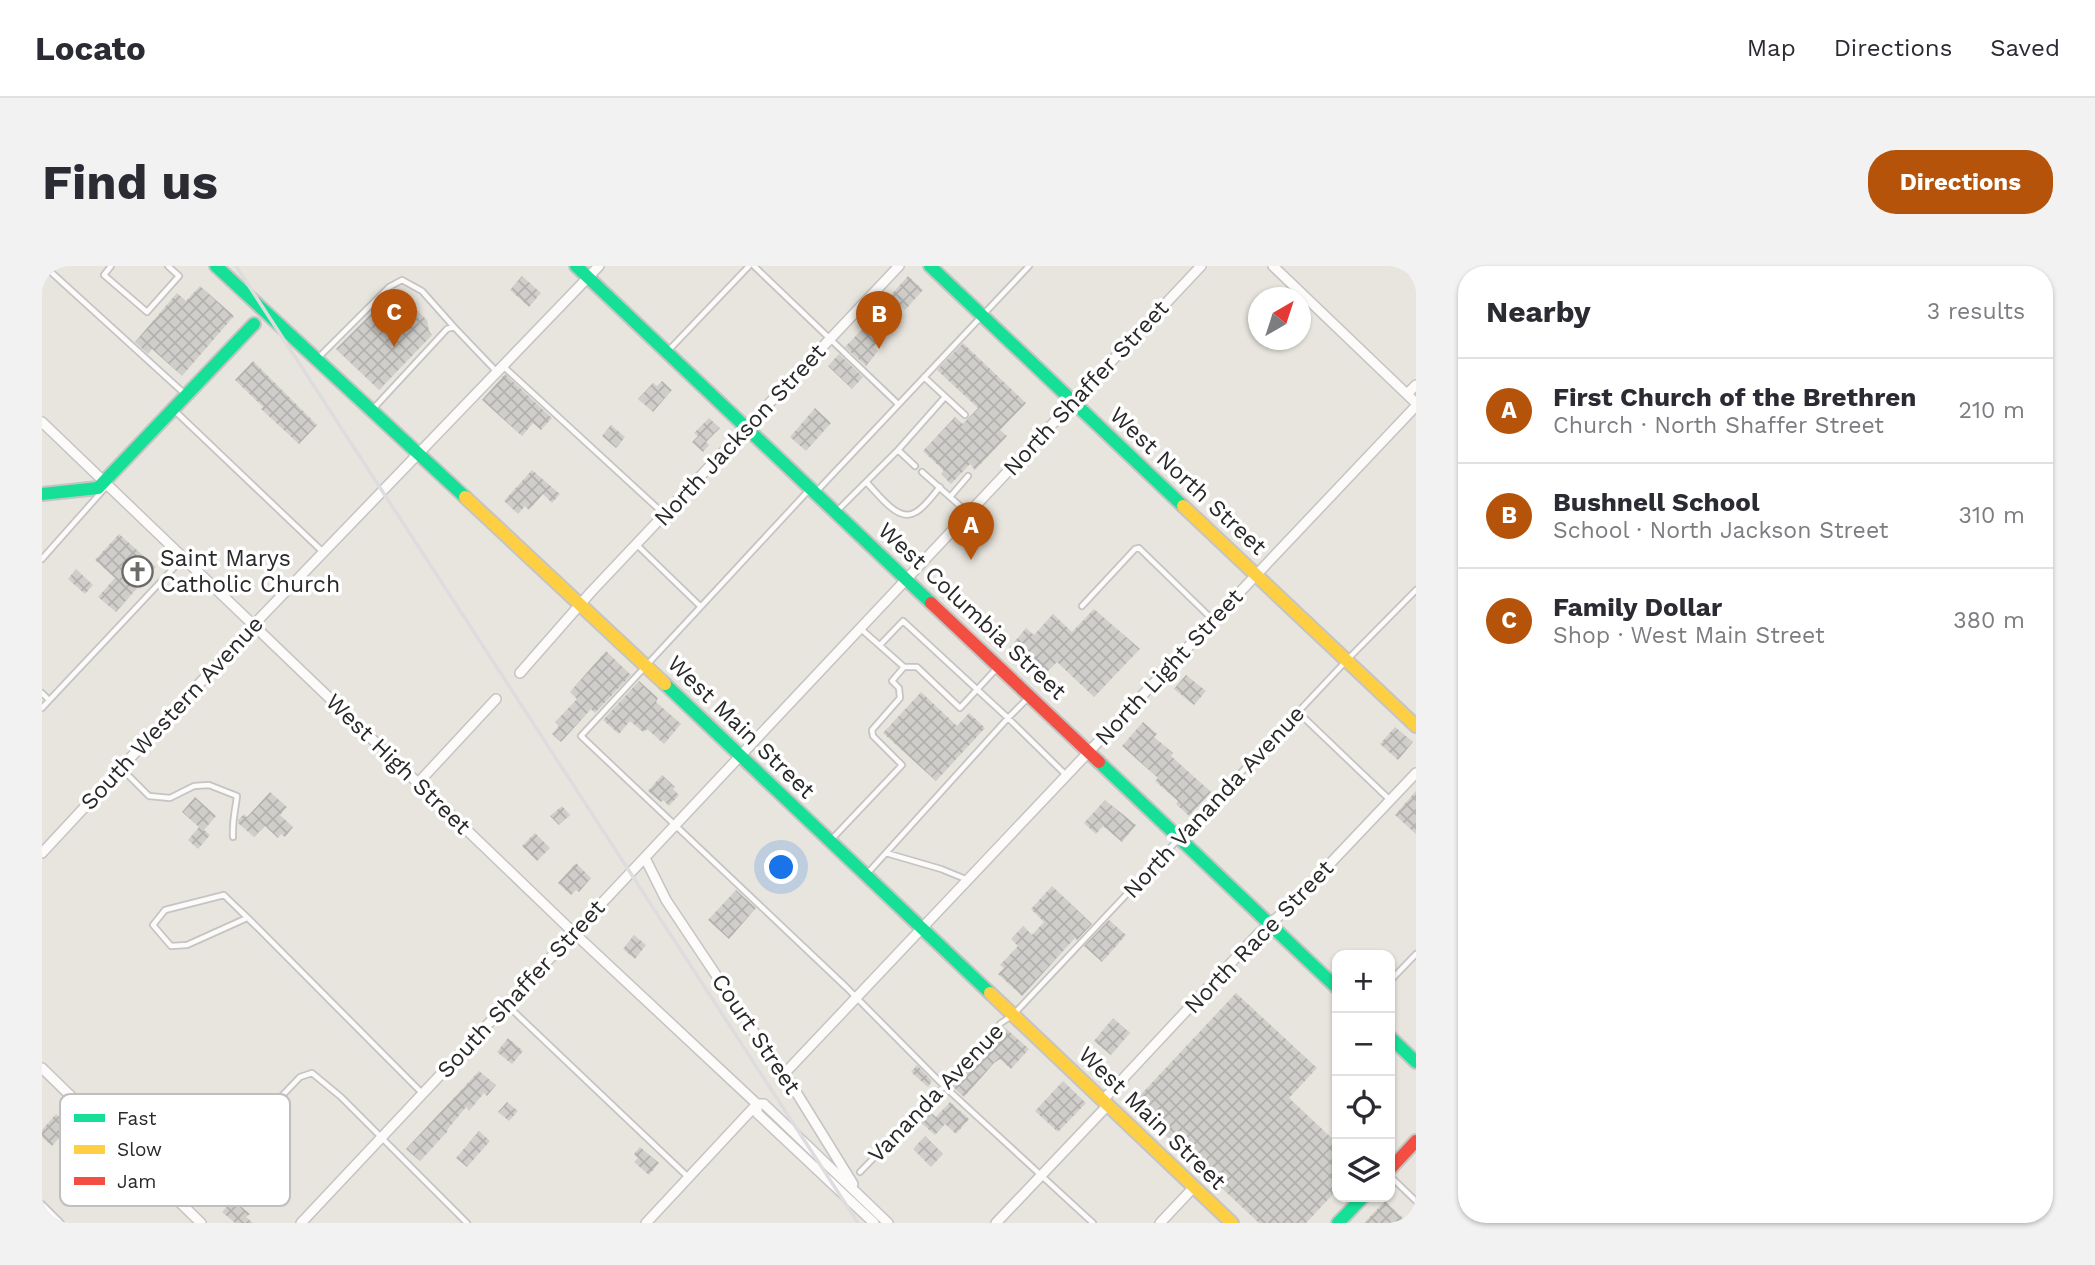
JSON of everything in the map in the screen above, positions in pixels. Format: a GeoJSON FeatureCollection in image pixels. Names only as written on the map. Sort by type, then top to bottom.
{"type":"FeatureCollection","features":[{"type":"Feature","properties":{"kind":"main road","name":"West Main Street"},"geometry":{"type":"LineString","coordinates":[[216,266],[646,665],[1232,1223]]}},
{"type":"Feature","properties":{"kind":"main road","name":"West Columbia Street"},"geometry":{"type":"LineString","coordinates":[[576,266],[1332,983]]}},
{"type":"Feature","properties":{"kind":"main road","name":"West North Street"},"geometry":{"type":"LineString","coordinates":[[930,266],[1416,726]]}},
{"type":"Feature","properties":{"kind":"main road"},"geometry":{"type":"LineString","coordinates":[[42,494],[89,490],[106,483],[254,324]]}},
{"type":"Feature","properties":{"kind":"main road"},"geometry":{"type":"LineString","coordinates":[[1395,1042],[1416,1062]]}},
{"type":"Feature","properties":{"kind":"main road"},"geometry":{"type":"LineString","coordinates":[[1395,1164],[1414,1147]]}},
{"type":"Feature","properties":{"kind":"main road"},"geometry":{"type":"LineString","coordinates":[[1338,1223],[1358,1202]]}},
{"type":"Feature","properties":{"kind":"street","name":"South Western Avenue"},"geometry":{"type":"LineString","coordinates":[[42,853],[324,552],[599,266]]}},
{"type":"Feature","properties":{"kind":"street","name":"North Jackson Street"},"geometry":{"type":"LineString","coordinates":[[520,673],[636,545],[900,266]]}},
{"type":"Feature","properties":{"kind":"street","name":"North Shaffer Street"},"geometry":{"type":"LineString","coordinates":[[741,756],[1201,266]]}},
{"type":"Feature","properties":{"kind":"street"},"geometry":{"type":"LineString","coordinates":[[1273,266],[1408,393],[1416,405]]}},
{"type":"Feature","properties":{"kind":"street"},"geometry":{"type":"LineString","coordinates":[[1408,393],[1416,385]]}},
{"type":"Feature","properties":{"kind":"street","name":"North Light Street"},"geometry":{"type":"LineString","coordinates":[[784,1074],[1416,405]]}},
{"type":"Feature","properties":{"kind":"street","name":"West High Street"},"geometry":{"type":"LineString","coordinates":[[42,422],[574,933],[757,1104],[764,1104],[888,1223]]}},
{"type":"Feature","properties":{"kind":"street"},"geometry":{"type":"LineString","coordinates":[[418,783],[496,699]]}},
{"type":"Feature","properties":{"kind":"street","name":"South Shaffer Street"},"geometry":{"type":"LineString","coordinates":[[301,1223],[741,756]]}},
{"type":"Feature","properties":{"kind":"street","name":"North Race Street"},"geometry":{"type":"LineString","coordinates":[[999,1219],[1258,934],[1286,910],[1416,773]]}},
{"type":"Feature","properties":{"kind":"street","name":"Court Street"},"geometry":{"type":"LineString","coordinates":[[645,858],[666,900],[784,1074],[853,1183],[872,1207]]}},
{"type":"Feature","properties":{"kind":"street"},"geometry":{"type":"LineString","coordinates":[[42,1068],[69,1094]]}},
{"type":"Feature","properties":{"kind":"street"},"geometry":{"type":"LineString","coordinates":[[646,1223],[757,1104]]}},
{"type":"Feature","properties":{"kind":"street","name":"West High Street"},"geometry":{"type":"LineString","coordinates":[[757,1104],[757,1113],[874,1223]]}},
{"type":"Feature","properties":{"kind":"street"},"geometry":{"type":"LineString","coordinates":[[1160,1223],[1194,1186]]}},
{"type":"Feature","properties":{"kind":"street"},"geometry":{"type":"LineString","coordinates":[[183,1206],[201,1223]]}},
{"type":"Feature","properties":{"kind":"street"},"geometry":{"type":"LineString","coordinates":[[999,1219],[1010,1223]]}},
{"type":"Feature","properties":{"kind":"lane"},"geometry":{"type":"LineString","coordinates":[[111,266],[104,275],[147,313],[179,276],[168,266]]}},
{"type":"Feature","properties":{"kind":"lane"},"geometry":{"type":"LineString","coordinates":[[667,352],[752,266],[898,404]]}},
{"type":"Feature","properties":{"kind":"lane"},"geometry":{"type":"LineString","coordinates":[[1029,266],[898,404],[699,606],[581,736],[857,998],[944,1086],[1093,1223]]}},
{"type":"Feature","properties":{"kind":"lane"},"geometry":{"type":"LineString","coordinates":[[1405,266],[1416,277]]}},
{"type":"Feature","properties":{"kind":"lane"},"geometry":{"type":"LineString","coordinates":[[42,271],[51,272],[186,396]]}},
{"type":"Feature","properties":{"kind":"lane"},"geometry":{"type":"LineString","coordinates":[[318,359],[389,286],[402,280],[422,291],[454,327],[500,370],[665,515]]}},
{"type":"Feature","properties":{"kind":"lane"},"geometry":{"type":"LineString","coordinates":[[373,410],[443,332],[454,327]]}},
{"type":"Feature","properties":{"kind":"lane"},"geometry":{"type":"LineString","coordinates":[[924,377],[965,415]]}},
{"type":"Feature","properties":{"kind":"lane"},"geometry":{"type":"LineString","coordinates":[[836,512],[898,450],[945,397]]}},
{"type":"Feature","properties":{"kind":"lane"},"geometry":{"type":"LineString","coordinates":[[173,410],[324,552]]}},
{"type":"Feature","properties":{"kind":"lane"},"geometry":{"type":"LineString","coordinates":[[898,450],[915,466]]}},
{"type":"Feature","properties":{"kind":"lane"},"geometry":{"type":"LineString","coordinates":[[922,472],[969,513]]}},
{"type":"Feature","properties":{"kind":"lane"},"geometry":{"type":"LineString","coordinates":[[950,497],[968,477]]}},
{"type":"Feature","properties":{"kind":"lane"},"geometry":{"type":"LineString","coordinates":[[866,482],[897,513],[906,515],[915,513],[940,487]]}},
{"type":"Feature","properties":{"kind":"lane"},"geometry":{"type":"LineString","coordinates":[[42,559],[106,483]]}},
{"type":"Feature","properties":{"kind":"lane"},"geometry":{"type":"LineString","coordinates":[[636,545],[699,606]]}},
{"type":"Feature","properties":{"kind":"lane"},"geometry":{"type":"LineString","coordinates":[[1083,606],[1135,549],[1139,548],[1213,621]]}},
{"type":"Feature","properties":{"kind":"lane"},"geometry":{"type":"LineString","coordinates":[[42,708],[184,558]]}},
{"type":"Feature","properties":{"kind":"lane","name":"North Vananda Avenue"},"geometry":{"type":"LineString","coordinates":[[1013,1015],[1416,590]]}},
{"type":"Feature","properties":{"kind":"lane"},"geometry":{"type":"LineString","coordinates":[[880,645],[903,621],[1066,776]]}},
{"type":"Feature","properties":{"kind":"lane"},"geometry":{"type":"LineString","coordinates":[[861,628],[904,667],[917,667],[960,708],[999,666]]}},
{"type":"Feature","properties":{"kind":"lane"},"geometry":{"type":"LineString","coordinates":[[830,841],[902,765],[873,736],[872,730],[900,698],[899,688],[892,681],[904,667]]}},
{"type":"Feature","properties":{"kind":"lane"},"geometry":{"type":"LineString","coordinates":[[42,693],[50,700]]}},
{"type":"Feature","properties":{"kind":"lane"},"geometry":{"type":"LineString","coordinates":[[866,875],[1030,696]]}},
{"type":"Feature","properties":{"kind":"lane"},"geometry":{"type":"LineString","coordinates":[[1298,712],[1390,800]]}},
{"type":"Feature","properties":{"kind":"lane"},"geometry":{"type":"LineString","coordinates":[[121,768],[149,796],[170,798],[194,786],[209,785],[237,796],[232,820],[233,838]]}},
{"type":"Feature","properties":{"kind":"lane"},"geometry":{"type":"LineString","coordinates":[[886,853],[968,880]]}},
{"type":"Feature","properties":{"kind":"lane"},"geometry":{"type":"LineString","coordinates":[[247,918],[187,945],[172,947],[153,925],[165,910],[223,895],[247,918],[423,1093]]}},
{"type":"Feature","properties":{"kind":"lane"},"geometry":{"type":"LineString","coordinates":[[1395,976],[1416,954]]}},
{"type":"Feature","properties":{"kind":"lane"},"geometry":{"type":"LineString","coordinates":[[507,1004],[689,1178]]}},
{"type":"Feature","properties":{"kind":"lane","name":"Vananda Avenue"},"geometry":{"type":"LineString","coordinates":[[860,1172],[1001,1023],[1013,1015]]}},
{"type":"Feature","properties":{"kind":"lane"},"geometry":{"type":"LineString","coordinates":[[284,1094],[307,1073],[319,1077],[467,1223]]}},
{"type":"Feature","properties":{"kind":"lane"},"geometry":{"type":"LineString","coordinates":[[1395,1181],[1416,1201]]}},
{"type":"Feature","properties":{"kind":"lane"},"geometry":{"type":"LineString","coordinates":[[42,1204],[61,1223]]}},
{"type":"Feature","properties":{"kind":"building"},"geometry":{"type":"Polygon","coordinates":[[[522,276],[541,293],[529,307],[510,290],[522,276]]]}},
{"type":"Feature","properties":{"kind":"building"},"geometry":{"type":"Polygon","coordinates":[[[908,276],[923,290],[905,310],[890,296],[908,276]]]}},
{"type":"Feature","properties":{"kind":"building"},"geometry":{"type":"Polygon","coordinates":[[[200,286],[234,316],[182,376],[152,349],[148,354],[135,342],[177,293],[186,301],[200,286]]]}},
{"type":"Feature","properties":{"kind":"building"},"geometry":{"type":"Polygon","coordinates":[[[395,290],[427,320],[432,335],[379,390],[336,349],[395,290]]]}},
{"type":"Feature","properties":{"kind":"building"},"geometry":{"type":"Polygon","coordinates":[[[875,316],[889,329],[873,347],[878,351],[866,366],[845,347],[875,316]]]}},
{"type":"Feature","properties":{"kind":"building"},"geometry":{"type":"Polygon","coordinates":[[[963,343],[1026,403],[1000,430],[1007,436],[975,470],[970,464],[951,484],[941,474],[944,471],[923,451],[955,417],[963,424],[978,408],[937,370],[963,343]]]}},
{"type":"Feature","properties":{"kind":"building"},"geometry":{"type":"Polygon","coordinates":[[[839,354],[863,377],[852,389],[828,366],[839,354]]]}},
{"type":"Feature","properties":{"kind":"building"},"geometry":{"type":"Polygon","coordinates":[[[253,361],[317,425],[299,444],[261,409],[263,407],[235,380],[253,361]]]}},
{"type":"Feature","properties":{"kind":"building"},"geometry":{"type":"Polygon","coordinates":[[[505,374],[552,418],[541,430],[533,423],[522,436],[482,400],[505,374]]]}},
{"type":"Feature","properties":{"kind":"building"},"geometry":{"type":"Polygon","coordinates":[[[662,381],[672,390],[653,412],[638,399],[653,383],[657,386],[662,381]]]}},
{"type":"Feature","properties":{"kind":"building"},"geometry":{"type":"Polygon","coordinates":[[[815,408],[831,423],[806,451],[790,437],[815,408]]]}},
{"type":"Feature","properties":{"kind":"building"},"geometry":{"type":"Polygon","coordinates":[[[709,418],[720,428],[706,442],[709,445],[703,452],[692,442],[698,436],[694,433],[709,418]]]}},
{"type":"Feature","properties":{"kind":"building"},"geometry":{"type":"Polygon","coordinates":[[[611,425],[625,437],[616,448],[602,436],[611,425]]]}},
{"type":"Feature","properties":{"kind":"building"},"geometry":{"type":"Polygon","coordinates":[[[532,470],[560,494],[552,503],[543,494],[529,510],[525,506],[518,514],[504,501],[532,470]]]}},
{"type":"Feature","properties":{"kind":"building","name":"Saint Marys Catholic Church"},"geometry":{"type":"Polygon","coordinates":[[[119,534],[156,567],[116,612],[98,597],[115,578],[95,560],[119,534]]]}},
{"type":"Feature","properties":{"kind":"building"},"geometry":{"type":"Polygon","coordinates":[[[76,569],[93,585],[85,594],[68,579],[76,569]]]}},
{"type":"Feature","properties":{"kind":"building"},"geometry":{"type":"Polygon","coordinates":[[[1094,609],[1140,649],[1094,697],[1057,662],[1042,677],[1010,647],[1026,628],[1034,635],[1053,614],[1072,632],[1094,609]]]}},
{"type":"Feature","properties":{"kind":"building"},"geometry":{"type":"Polygon","coordinates":[[[606,651],[631,675],[595,713],[591,709],[561,742],[552,734],[559,726],[555,722],[577,699],[570,692],[606,651]]]}},
{"type":"Feature","properties":{"kind":"building"},"geometry":{"type":"Polygon","coordinates":[[[1186,675],[1206,691],[1194,705],[1174,689],[1186,675]]]}},
{"type":"Feature","properties":{"kind":"building"},"geometry":{"type":"Polygon","coordinates":[[[639,681],[658,698],[656,702],[681,724],[664,744],[647,729],[643,732],[630,721],[619,734],[603,720],[639,681]]]}},
{"type":"Feature","properties":{"kind":"building"},"geometry":{"type":"Polygon","coordinates":[[[921,692],[957,726],[969,713],[985,728],[936,781],[883,733],[921,692]]]}},
{"type":"Feature","properties":{"kind":"building"},"geometry":{"type":"Polygon","coordinates":[[[1143,722],[1157,734],[1154,737],[1173,753],[1171,756],[1211,792],[1189,816],[1176,804],[1178,801],[1155,781],[1158,778],[1122,746],[1143,722]]]}},
{"type":"Feature","properties":{"kind":"building"},"geometry":{"type":"Polygon","coordinates":[[[1395,727],[1413,742],[1398,760],[1380,744],[1395,727]]]}},
{"type":"Feature","properties":{"kind":"building"},"geometry":{"type":"Polygon","coordinates":[[[662,775],[675,787],[673,789],[679,795],[669,806],[648,791],[662,775]]]}},
{"type":"Feature","properties":{"kind":"building"},"geometry":{"type":"Polygon","coordinates":[[[1416,791],[1416,834],[1395,815],[1416,791]]]}},
{"type":"Feature","properties":{"kind":"building"},"geometry":{"type":"Polygon","coordinates":[[[270,792],[287,807],[280,815],[293,827],[285,837],[281,834],[278,838],[265,826],[254,837],[238,820],[244,814],[247,817],[270,792]]]}},
{"type":"Feature","properties":{"kind":"building"},"geometry":{"type":"Polygon","coordinates":[[[195,797],[216,816],[204,830],[210,835],[198,849],[188,840],[199,827],[182,812],[195,797]]]}},
{"type":"Feature","properties":{"kind":"building"},"geometry":{"type":"Polygon","coordinates":[[[1105,800],[1136,825],[1122,842],[1103,826],[1096,834],[1084,823],[1105,800]]]}},
{"type":"Feature","properties":{"kind":"building"},"geometry":{"type":"Polygon","coordinates":[[[562,806],[570,815],[559,825],[550,816],[562,806]]]}},
{"type":"Feature","properties":{"kind":"building"},"geometry":{"type":"Polygon","coordinates":[[[535,833],[550,848],[537,861],[522,846],[535,833]]]}},
{"type":"Feature","properties":{"kind":"building"},"geometry":{"type":"Polygon","coordinates":[[[576,863],[591,878],[579,892],[576,890],[571,895],[558,883],[576,863]]]}},
{"type":"Feature","properties":{"kind":"building"},"geometry":{"type":"Polygon","coordinates":[[[1052,886],[1092,924],[1077,940],[1075,938],[1022,996],[998,974],[1004,968],[1000,965],[1018,946],[1011,939],[1023,926],[1032,935],[1044,922],[1031,909],[1052,886]]]}},
{"type":"Feature","properties":{"kind":"building"},"geometry":{"type":"Polygon","coordinates":[[[736,890],[756,908],[729,939],[708,920],[736,890]]]}},
{"type":"Feature","properties":{"kind":"building"},"geometry":{"type":"Polygon","coordinates":[[[1109,920],[1126,935],[1102,962],[1084,946],[1109,920]]]}},
{"type":"Feature","properties":{"kind":"building"},"geometry":{"type":"Polygon","coordinates":[[[634,935],[646,945],[635,959],[623,949],[634,935]]]}},
{"type":"Feature","properties":{"kind":"building"},"geometry":{"type":"Polygon","coordinates":[[[1236,993],[1317,1068],[1289,1098],[1332,1138],[1332,1195],[1306,1223],[1259,1223],[1132,1104],[1236,993]]]}},
{"type":"Feature","properties":{"kind":"building"},"geometry":{"type":"Polygon","coordinates":[[[1113,1018],[1130,1033],[1111,1055],[1094,1041],[1113,1018]]]}},
{"type":"Feature","properties":{"kind":"building"},"geometry":{"type":"Polygon","coordinates":[[[1004,1027],[1029,1049],[1011,1069],[1000,1059],[994,1063],[964,1097],[951,1085],[1004,1027]]]}},
{"type":"Feature","properties":{"kind":"building"},"geometry":{"type":"Polygon","coordinates":[[[508,1038],[523,1051],[512,1064],[497,1052],[508,1038]]]}},
{"type":"Feature","properties":{"kind":"building"},"geometry":{"type":"Polygon","coordinates":[[[917,1065],[932,1081],[928,1087],[911,1072],[917,1065]]]}},
{"type":"Feature","properties":{"kind":"building"},"geometry":{"type":"Polygon","coordinates":[[[479,1071],[496,1085],[487,1096],[484,1093],[469,1111],[466,1107],[420,1161],[406,1149],[479,1071]]]}},
{"type":"Feature","properties":{"kind":"building"},"geometry":{"type":"Polygon","coordinates":[[[1063,1081],[1086,1103],[1058,1132],[1035,1111],[1063,1081]]]}},
{"type":"Feature","properties":{"kind":"building"},"geometry":{"type":"Polygon","coordinates":[[[507,1102],[518,1111],[509,1121],[498,1112],[507,1102]]]}},
{"type":"Feature","properties":{"kind":"building"},"geometry":{"type":"Polygon","coordinates":[[[950,1102],[969,1119],[956,1134],[945,1124],[935,1135],[918,1120],[928,1110],[936,1117],[950,1102]]]}},
{"type":"Feature","properties":{"kind":"building"},"geometry":{"type":"Polygon","coordinates":[[[56,1114],[60,1117],[60,1137],[52,1146],[42,1137],[42,1130],[56,1114]]]}},
{"type":"Feature","properties":{"kind":"building"},"geometry":{"type":"Polygon","coordinates":[[[479,1131],[490,1141],[467,1167],[456,1158],[479,1131]]]}},
{"type":"Feature","properties":{"kind":"building"},"geometry":{"type":"Polygon","coordinates":[[[925,1136],[943,1154],[931,1167],[913,1149],[925,1136]]]}},
{"type":"Feature","properties":{"kind":"building"},"geometry":{"type":"Polygon","coordinates":[[[640,1147],[659,1163],[649,1175],[634,1162],[638,1158],[634,1154],[640,1147]]]}},
{"type":"Feature","properties":{"kind":"building"},"geometry":{"type":"Polygon","coordinates":[[[1386,1202],[1408,1223],[1364,1223],[1386,1202]]]}},
{"type":"Feature","properties":{"kind":"building"},"geometry":{"type":"Polygon","coordinates":[[[227,1206],[240,1206],[250,1214],[246,1217],[253,1223],[235,1223],[222,1212],[227,1206]]]}},
{"type":"Feature","properties":{"kind":"railway"},"geometry":{"type":"LineString","coordinates":[[236,266],[858,1223]]}},
{"type":"Feature","properties":{"kind":"traffic: fast"},"geometry":{"type":"LineString","coordinates":[[216,266],[465,497]]}},
{"type":"Feature","properties":{"kind":"traffic: fast"},"geometry":{"type":"LineString","coordinates":[[576,266],[931,603]]}},
{"type":"Feature","properties":{"kind":"traffic: fast"},"geometry":{"type":"LineString","coordinates":[[930,266],[1183,506]]}},
{"type":"Feature","properties":{"kind":"traffic: fast"},"geometry":{"type":"LineString","coordinates":[[42,494],[98,488],[254,324]]}},
{"type":"Feature","properties":{"kind":"traffic: fast"},"geometry":{"type":"LineString","coordinates":[[665,684],[990,993]]}},
{"type":"Feature","properties":{"kind":"traffic: fast"},"geometry":{"type":"LineString","coordinates":[[1099,762],[1332,983]]}},
{"type":"Feature","properties":{"kind":"traffic: fast"},"geometry":{"type":"LineString","coordinates":[[1395,1042],[1416,1062]]}},
{"type":"Feature","properties":{"kind":"traffic: fast"},"geometry":{"type":"LineString","coordinates":[[1338,1223],[1358,1202]]}},
{"type":"Feature","properties":{"kind":"traffic: slow"},"geometry":{"type":"LineString","coordinates":[[465,497],[665,684]]}},
{"type":"Feature","properties":{"kind":"traffic: slow"},"geometry":{"type":"LineString","coordinates":[[1183,506],[1416,726]]}},
{"type":"Feature","properties":{"kind":"traffic: slow"},"geometry":{"type":"LineString","coordinates":[[990,993],[1232,1223]]}},
{"type":"Feature","properties":{"kind":"traffic: jam"},"geometry":{"type":"LineString","coordinates":[[931,603],[1099,762]]}},
{"type":"Feature","properties":{"kind":"traffic: jam"},"geometry":{"type":"LineString","coordinates":[[1395,1164],[1416,1141]]}},
{"type":"Feature","properties":{"kind":"place","name":"Family Dollar"},"geometry":{"type":"Point","coordinates":[394,347]}},
{"type":"Feature","properties":{"kind":"place","name":"Bushnell School"},"geometry":{"type":"Point","coordinates":[879,349]}},
{"type":"Feature","properties":{"kind":"place","name":"First Church of the Brethren"},"geometry":{"type":"Point","coordinates":[971,560]}},
{"type":"Feature","properties":{"kind":"place","name":"Saint Marys Catholic Church"},"geometry":{"type":"Point","coordinates":[137,571]}}]}
